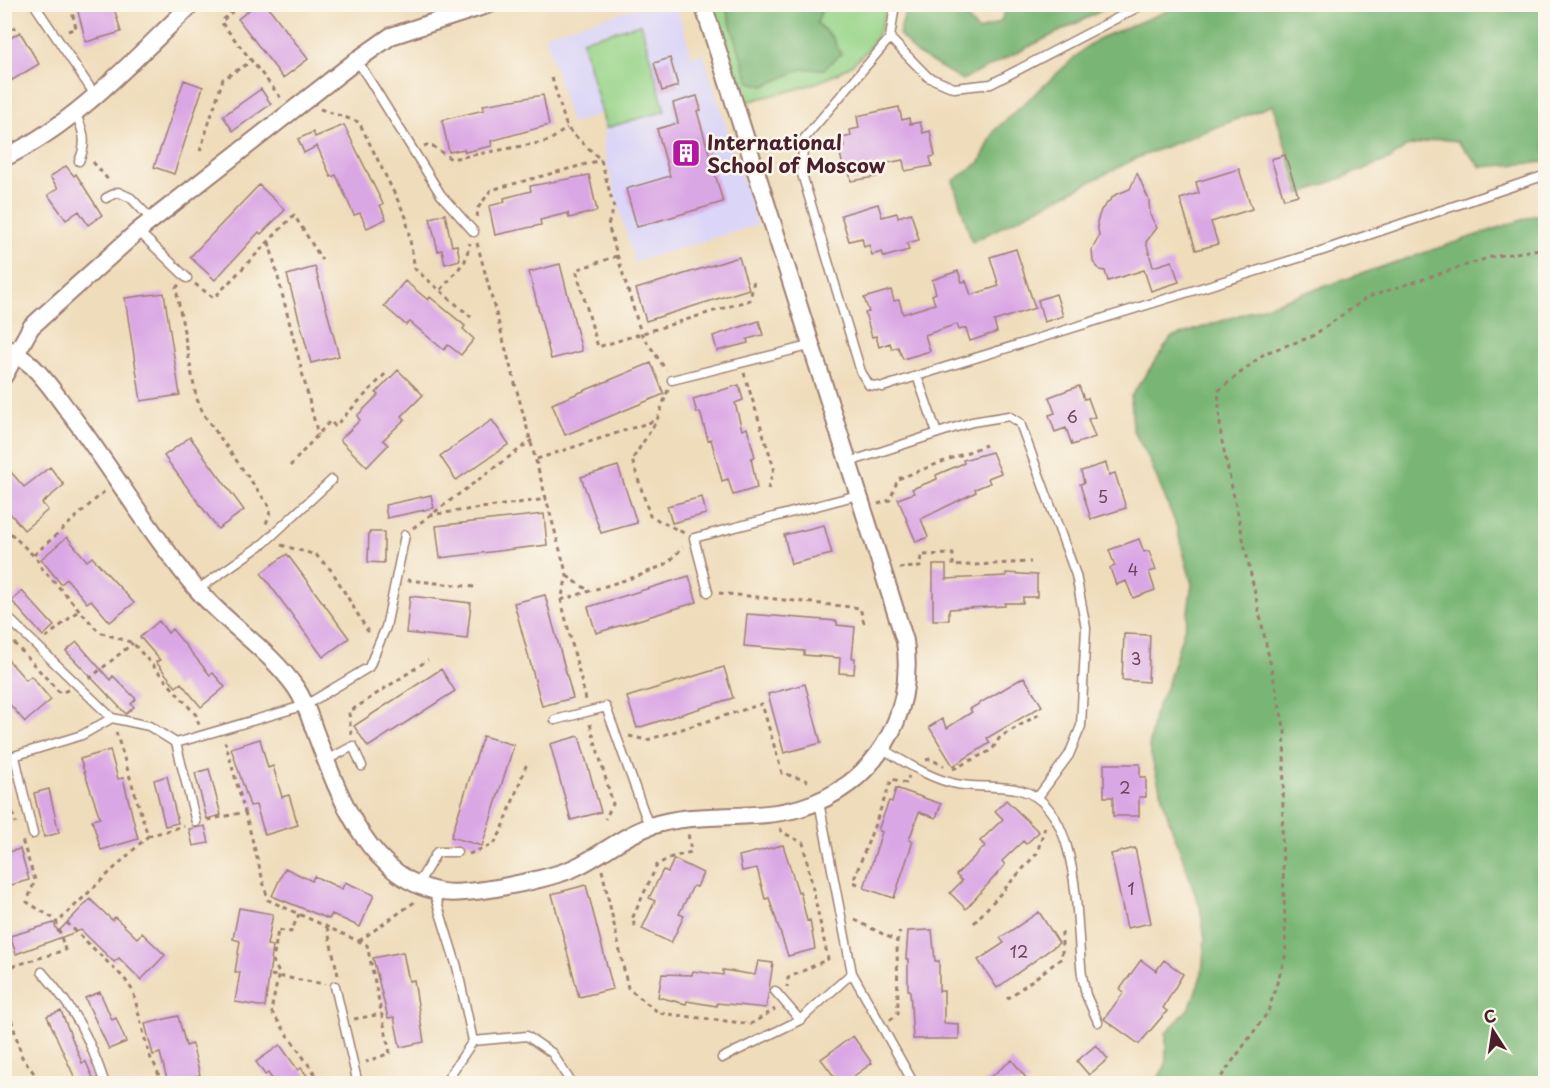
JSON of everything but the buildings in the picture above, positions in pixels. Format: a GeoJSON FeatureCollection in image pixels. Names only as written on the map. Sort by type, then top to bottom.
{"type":"FeatureCollection","features":[{"type":"Feature","properties":{"kind":"street"},"geometry":{"type":"LineString","coordinates":[[4,158],[54,129],[75,112],[192,4]]}},
{"type":"Feature","properties":{"kind":"street"},"geometry":{"type":"LineString","coordinates":[[4,376],[10,351],[31,327],[138,231],[357,60],[392,36],[490,4]]}},
{"type":"Feature","properties":{"kind":"street"},"geometry":{"type":"LineString","coordinates":[[10,351],[41,375],[197,590],[279,667],[299,691],[350,814],[371,847],[383,860],[426,887],[452,893],[545,877],[575,867],[649,826],[685,820],[774,814],[819,802],[855,781],[882,749],[898,714],[908,673],[902,633],[849,462],[809,346],[704,4]]}},
{"type":"Feature","properties":{"kind":"lane"},"geometry":{"type":"LineString","coordinates":[[34,4],[95,95]]}},
{"type":"Feature","properties":{"kind":"lane"},"geometry":{"type":"LineString","coordinates":[[895,4],[890,38],[803,140],[802,174],[861,372],[869,385],[883,387],[1318,252],[1545,175]]}},
{"type":"Feature","properties":{"kind":"lane"},"geometry":{"type":"LineString","coordinates":[[890,38],[928,77],[954,88],[991,84],[1144,4]]}},
{"type":"Feature","properties":{"kind":"lane"},"geometry":{"type":"LineString","coordinates":[[357,60],[441,195],[474,232]]}},
{"type":"Feature","properties":{"kind":"lane"},"geometry":{"type":"LineString","coordinates":[[75,112],[85,134],[84,151],[79,161]]}},
{"type":"Feature","properties":{"kind":"lane"},"geometry":{"type":"LineString","coordinates":[[106,198],[118,192],[131,198],[152,220]]}},
{"type":"Feature","properties":{"kind":"lane"},"geometry":{"type":"LineString","coordinates":[[138,231],[187,278]]}},
{"type":"Feature","properties":{"kind":"lane"},"geometry":{"type":"LineString","coordinates":[[672,380],[809,346]]}},
{"type":"Feature","properties":{"kind":"lane"},"geometry":{"type":"LineString","coordinates":[[916,376],[937,433]]}},
{"type":"Feature","properties":{"kind":"lane"},"geometry":{"type":"LineString","coordinates":[[849,462],[972,422],[1009,416],[1020,423],[1081,593],[1086,649],[1081,726],[1069,756],[1038,797]]}},
{"type":"Feature","properties":{"kind":"lane"},"geometry":{"type":"LineString","coordinates":[[197,590],[272,536],[332,480]]}},
{"type":"Feature","properties":{"kind":"lane"},"geometry":{"type":"LineString","coordinates":[[708,592],[694,538],[860,502]]}},
{"type":"Feature","properties":{"kind":"lane"},"geometry":{"type":"LineString","coordinates":[[176,743],[306,705],[369,667],[386,627],[405,535]]}},
{"type":"Feature","properties":{"kind":"lane"},"geometry":{"type":"LineString","coordinates":[[4,614],[112,718],[149,726],[176,743],[196,822]]}},
{"type":"Feature","properties":{"kind":"lane"},"geometry":{"type":"LineString","coordinates":[[555,720],[606,706],[649,826]]}},
{"type":"Feature","properties":{"kind":"lane"},"geometry":{"type":"LineString","coordinates":[[4,759],[15,758],[82,735],[112,718]]}},
{"type":"Feature","properties":{"kind":"lane"},"geometry":{"type":"LineString","coordinates":[[327,760],[353,746],[362,766]]}},
{"type":"Feature","properties":{"kind":"lane"},"geometry":{"type":"LineString","coordinates":[[882,749],[933,777],[953,784],[1007,787],[1038,797],[1048,807],[1057,820],[1068,850],[1086,995],[1098,1022]]}},
{"type":"Feature","properties":{"kind":"lane"},"geometry":{"type":"LineString","coordinates":[[15,758],[33,834]]}},
{"type":"Feature","properties":{"kind":"lane"},"geometry":{"type":"LineString","coordinates":[[819,802],[852,973],[914,1083]]}},
{"type":"Feature","properties":{"kind":"lane"},"geometry":{"type":"LineString","coordinates":[[444,1083],[473,1041],[457,967],[426,887],[437,852],[457,852]]}},
{"type":"Feature","properties":{"kind":"lane"},"geometry":{"type":"LineString","coordinates":[[42,972],[70,1005],[93,1046],[105,1083]]}},
{"type":"Feature","properties":{"kind":"lane"},"geometry":{"type":"LineString","coordinates":[[722,1058],[800,1020],[852,973]]}},
{"type":"Feature","properties":{"kind":"lane"},"geometry":{"type":"LineString","coordinates":[[335,986],[358,1083]]}},
{"type":"Feature","properties":{"kind":"lane"},"geometry":{"type":"LineString","coordinates":[[775,991],[800,1020]]}},
{"type":"Feature","properties":{"kind":"lane"},"geometry":{"type":"LineString","coordinates":[[473,1041],[527,1036],[552,1053],[572,1083]]}},
{"type":"Feature","properties":{"kind":"path"},"geometry":{"type":"LineString","coordinates":[[54,35],[76,28],[70,4]]}},
{"type":"Feature","properties":{"kind":"path"},"geometry":{"type":"LineString","coordinates":[[231,4],[235,9],[221,22],[291,111]]}},
{"type":"Feature","properties":{"kind":"path"},"geometry":{"type":"LineString","coordinates":[[4,33],[20,25]]}},
{"type":"Feature","properties":{"kind":"path"},"geometry":{"type":"LineString","coordinates":[[200,151],[223,80],[252,61]]}},
{"type":"Feature","properties":{"kind":"path"},"geometry":{"type":"LineString","coordinates":[[552,78],[567,128],[601,160],[615,208],[608,225],[640,333],[672,380],[657,420],[632,460],[650,516],[694,538],[668,563],[641,575],[561,600]]}},
{"type":"Feature","properties":{"kind":"path"},"geometry":{"type":"LineString","coordinates":[[315,111],[322,109],[359,122],[406,217],[415,269],[471,317]]}},
{"type":"Feature","properties":{"kind":"path"},"geometry":{"type":"LineString","coordinates":[[414,151],[430,144],[451,159],[549,141],[567,128]]}},
{"type":"Feature","properties":{"kind":"path"},"geometry":{"type":"LineString","coordinates":[[84,151],[118,192]]}},
{"type":"Feature","properties":{"kind":"path"},"geometry":{"type":"LineString","coordinates":[[601,160],[490,190],[478,208],[474,232],[567,576],[561,600],[586,693],[586,711],[613,804],[605,819]]}},
{"type":"Feature","properties":{"kind":"path"},"geometry":{"type":"LineString","coordinates":[[322,260],[294,215],[214,298],[187,278],[176,288],[196,397],[204,415],[271,509],[265,527],[279,544],[316,555],[332,571],[378,647]]}},
{"type":"Feature","properties":{"kind":"path"},"geometry":{"type":"LineString","coordinates":[[269,242],[318,435]]}},
{"type":"Feature","properties":{"kind":"path"},"geometry":{"type":"LineString","coordinates":[[441,290],[465,261],[470,245]]}},
{"type":"Feature","properties":{"kind":"path"},"geometry":{"type":"LineString","coordinates":[[1216,1083],[1268,1012],[1286,954],[1282,838],[1285,731],[1221,437],[1218,391],[1265,353],[1311,337],[1368,297],[1491,257],[1545,248]]}},
{"type":"Feature","properties":{"kind":"path"},"geometry":{"type":"LineString","coordinates":[[617,256],[576,270],[597,347],[750,300],[754,280]]}},
{"type":"Feature","properties":{"kind":"path"},"geometry":{"type":"LineString","coordinates":[[740,363],[774,468],[768,489]]}},
{"type":"Feature","properties":{"kind":"path"},"geometry":{"type":"LineString","coordinates":[[290,465],[330,421],[335,426],[387,372]]}},
{"type":"Feature","properties":{"kind":"path"},"geometry":{"type":"LineString","coordinates":[[537,459],[657,420]]}},
{"type":"Feature","properties":{"kind":"path"},"geometry":{"type":"LineString","coordinates":[[405,535],[427,516],[532,440]]}},
{"type":"Feature","properties":{"kind":"path"},"geometry":{"type":"LineString","coordinates":[[860,502],[890,500],[898,479],[986,445]]}},
{"type":"Feature","properties":{"kind":"path"},"geometry":{"type":"LineString","coordinates":[[34,555],[99,494],[120,481]]}},
{"type":"Feature","properties":{"kind":"path"},"geometry":{"type":"LineString","coordinates":[[427,516],[547,499]]}},
{"type":"Feature","properties":{"kind":"path"},"geometry":{"type":"LineString","coordinates":[[4,527],[34,555],[40,566],[99,632],[133,643],[196,715],[202,735]]}},
{"type":"Feature","properties":{"kind":"path"},"geometry":{"type":"LineString","coordinates":[[882,568],[920,567],[921,555],[953,554],[953,566],[1031,562]]}},
{"type":"Feature","properties":{"kind":"path"},"geometry":{"type":"LineString","coordinates":[[567,576],[589,591]]}},
{"type":"Feature","properties":{"kind":"path"},"geometry":{"type":"LineString","coordinates":[[396,579],[475,587]]}},
{"type":"Feature","properties":{"kind":"path"},"geometry":{"type":"LineString","coordinates":[[708,592],[860,608],[865,627]]}},
{"type":"Feature","properties":{"kind":"path"},"geometry":{"type":"LineString","coordinates":[[38,645],[80,610]]}},
{"type":"Feature","properties":{"kind":"path"},"geometry":{"type":"LineString","coordinates":[[12,641],[60,693],[80,686],[133,643]]}},
{"type":"Feature","properties":{"kind":"path"},"geometry":{"type":"LineString","coordinates":[[353,746],[349,712],[428,660]]}},
{"type":"Feature","properties":{"kind":"path"},"geometry":{"type":"LineString","coordinates":[[616,732],[647,740],[762,704],[782,773],[808,781]]}},
{"type":"Feature","properties":{"kind":"path"},"geometry":{"type":"LineString","coordinates":[[112,718],[148,836]]}},
{"type":"Feature","properties":{"kind":"path"},"geometry":{"type":"LineString","coordinates":[[222,729],[268,900],[367,945],[390,1053],[377,1060],[354,1065]]}},
{"type":"Feature","properties":{"kind":"path"},"geometry":{"type":"LineString","coordinates":[[457,852],[472,854],[494,844],[502,830],[527,763]]}},
{"type":"Feature","properties":{"kind":"path"},"geometry":{"type":"LineString","coordinates":[[4,787],[18,828]]}},
{"type":"Feature","properties":{"kind":"path"},"geometry":{"type":"LineString","coordinates":[[974,923],[1038,853],[1048,807]]}},
{"type":"Feature","properties":{"kind":"path"},"geometry":{"type":"LineString","coordinates":[[161,1083],[157,1069],[148,1055],[133,991],[124,978],[62,918],[148,836],[196,822],[245,812]]}},
{"type":"Feature","properties":{"kind":"path"},"geometry":{"type":"LineString","coordinates":[[599,854],[628,988],[659,1013],[751,1024],[785,1002],[788,978],[828,959],[803,843],[782,832],[774,814]]}},
{"type":"Feature","properties":{"kind":"path"},"geometry":{"type":"LineString","coordinates":[[635,926],[632,919],[657,865],[669,858],[692,852],[685,820]]}},
{"type":"Feature","properties":{"kind":"path"},"geometry":{"type":"LineString","coordinates":[[4,969],[65,950],[56,920],[27,903],[35,880],[21,838]]}},
{"type":"Feature","properties":{"kind":"path"},"geometry":{"type":"LineString","coordinates":[[358,941],[426,887]]}},
{"type":"Feature","properties":{"kind":"path"},"geometry":{"type":"LineString","coordinates":[[840,912],[897,941]]}},
{"type":"Feature","properties":{"kind":"path"},"geometry":{"type":"LineString","coordinates":[[298,914],[291,932],[278,930],[273,961],[278,976],[271,1011],[322,1083]]}},
{"type":"Feature","properties":{"kind":"path"},"geometry":{"type":"LineString","coordinates":[[1007,999],[1062,958],[1062,932],[1076,925]]}},
{"type":"Feature","properties":{"kind":"path"},"geometry":{"type":"LineString","coordinates":[[271,975],[335,986],[340,984],[327,927]]}},
{"type":"Feature","properties":{"kind":"path"},"geometry":{"type":"LineString","coordinates":[[881,1025],[898,1014],[897,941],[900,931]]}},
{"type":"Feature","properties":{"kind":"path"},"geometry":{"type":"LineString","coordinates":[[4,994],[22,1057],[42,1083]]}},
{"type":"Feature","properties":{"kind":"path"},"geometry":{"type":"LineString","coordinates":[[344,1022],[382,1014]]}},
{"type":"Feature","properties":{"kind":"shaded area"},"geometry":{"type":"Polygon","coordinates":[[[648,5],[676,5],[692,57],[703,53],[757,225],[634,262],[603,149],[605,131],[601,114],[571,124],[545,34],[648,5]]]}},
{"type":"Feature","properties":{"kind":"green space"},"geometry":{"type":"Polygon","coordinates":[[[712,5],[725,5],[749,81],[764,86],[802,68],[824,69],[832,37],[817,23],[823,5],[886,5],[880,30],[868,49],[852,64],[833,76],[811,84],[742,103],[712,5]]]}},
{"type":"Feature","properties":{"kind":"green space"},"geometry":{"type":"Polygon","coordinates":[[[725,5],[823,5],[817,23],[832,37],[841,54],[824,69],[802,69],[764,86],[749,82],[725,5]]]}},
{"type":"Feature","properties":{"kind":"green space"},"geometry":{"type":"Polygon","coordinates":[[[916,5],[959,5],[960,10],[978,31],[1000,22],[1008,5],[1113,5],[962,80],[916,53],[899,34],[906,9],[916,5]]]}},
{"type":"Feature","properties":{"kind":"green space"},"geometry":{"type":"Polygon","coordinates":[[[1182,5],[1545,5],[1545,162],[1481,167],[1457,141],[1439,139],[1406,147],[1390,159],[1300,194],[1273,105],[1137,158],[972,242],[953,181],[980,162],[995,130],[1086,47],[1100,38],[1182,5]]]}},
{"type":"Feature","properties":{"kind":"green space"},"geometry":{"type":"Polygon","coordinates":[[[641,24],[665,111],[606,128],[582,40],[641,24]]]}},
{"type":"Feature","properties":{"kind":"green space"},"geometry":{"type":"Polygon","coordinates":[[[1545,212],[1545,1083],[1155,1083],[1166,1065],[1166,1033],[1190,1007],[1202,973],[1205,938],[1200,907],[1166,811],[1149,748],[1154,715],[1168,683],[1187,619],[1192,584],[1175,522],[1149,459],[1133,430],[1131,396],[1171,338],[1545,212]]]}},
{"type":"Feature","properties":{"kind":"place","name":"International School of Moscow"},"geometry":{"type":"Point","coordinates":[686,153]}}]}
